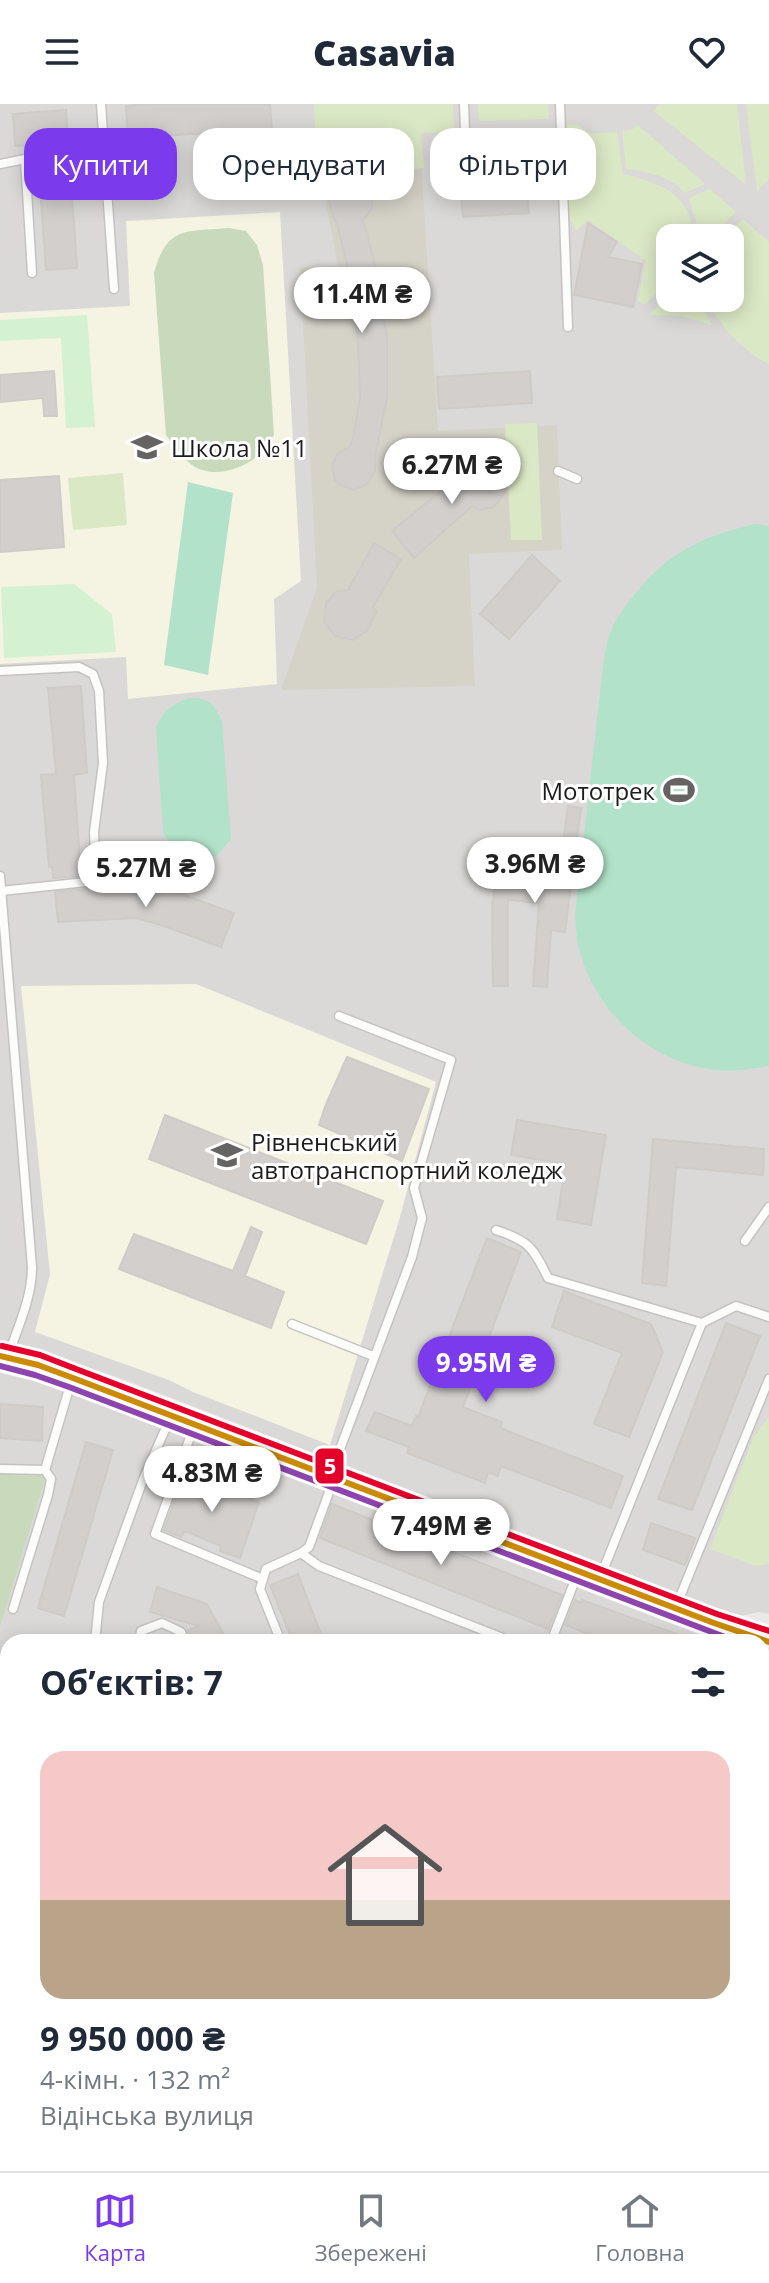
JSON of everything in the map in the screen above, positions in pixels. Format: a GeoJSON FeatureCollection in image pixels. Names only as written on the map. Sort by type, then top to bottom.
{"type":"FeatureCollection","features":[{"type":"Feature","properties":{"kind":"main road"},"geometry":{"type":"LineString","coordinates":[[4,1356],[73,1378],[746,1634]]}},
{"type":"Feature","properties":{"kind":"lane"},"geometry":{"type":"LineString","coordinates":[[101,104],[114,289]]}},
{"type":"Feature","properties":{"kind":"lane"},"geometry":{"type":"LineString","coordinates":[[464,104],[465,128]]}},
{"type":"Feature","properties":{"kind":"lane"},"geometry":{"type":"LineString","coordinates":[[560,104],[568,327]]}},
{"type":"Feature","properties":{"kind":"lane"},"geometry":{"type":"LineString","coordinates":[[0,164],[25,159],[32,273]]}},
{"type":"Feature","properties":{"kind":"lane"},"geometry":{"type":"LineString","coordinates":[[558,471],[577,479]]}},
{"type":"Feature","properties":{"kind":"lane"},"geometry":{"type":"LineString","coordinates":[[0,671],[79,667],[93,674],[99,691],[103,763],[94,832],[96,881],[1,891]]}},
{"type":"Feature","properties":{"kind":"lane"},"geometry":{"type":"LineString","coordinates":[[0,876],[32,1267],[28,1300],[4,1356]]}},
{"type":"Feature","properties":{"kind":"lane"},"geometry":{"type":"LineString","coordinates":[[278,1634],[260,1589],[266,1569],[309,1547],[337,1457],[412,1257],[422,1218],[414,1188],[451,1060],[339,1016]]}},
{"type":"Feature","properties":{"kind":"lane"},"geometry":{"type":"LineString","coordinates":[[745,1241],[769,1207]]}},
{"type":"Feature","properties":{"kind":"lane"},"geometry":{"type":"LineString","coordinates":[[496,1230],[519,1238],[535,1251],[548,1278],[702,1323]]}},
{"type":"Feature","properties":{"kind":"lane"},"geometry":{"type":"LineString","coordinates":[[556,1634],[589,1575],[702,1323],[736,1306],[769,1317]]}},
{"type":"Feature","properties":{"kind":"lane"},"geometry":{"type":"LineString","coordinates":[[292,1324],[373,1356]]}},
{"type":"Feature","properties":{"kind":"lane"},"geometry":{"type":"LineString","coordinates":[[45,1470],[73,1378]]}},
{"type":"Feature","properties":{"kind":"lane"},"geometry":{"type":"LineString","coordinates":[[676,1609],[769,1379]]}},
{"type":"Feature","properties":{"kind":"lane"},"geometry":{"type":"LineString","coordinates":[[96,1634],[99,1602],[143,1480],[171,1415]]}},
{"type":"Feature","properties":{"kind":"lane"},"geometry":{"type":"LineString","coordinates":[[195,1424],[155,1534],[263,1579]]}},
{"type":"Feature","properties":{"kind":"lane"},"geometry":{"type":"LineString","coordinates":[[0,1469],[45,1470]]}},
{"type":"Feature","properties":{"kind":"lane"},"geometry":{"type":"LineString","coordinates":[[13,1609],[48,1495],[51,1479],[45,1470]]}},
{"type":"Feature","properties":{"kind":"lane"},"geometry":{"type":"LineString","coordinates":[[301,1553],[319,1566],[493,1634]]}},
{"type":"Feature","properties":{"kind":"lane"},"geometry":{"type":"LineString","coordinates":[[140,1634],[141,1631],[162,1623],[182,1634]]}},
{"type":"Feature","properties":{"kind":"shaded area"},"geometry":{"type":"Polygon","coordinates":[[[0,104],[769,104],[769,1614],[759,1612],[736,1617],[128,1381],[0,1341],[0,104]]]}},
{"type":"Feature","properties":{"kind":"shaded area"},"geometry":{"type":"Polygon","coordinates":[[[421,160],[438,431],[557,425],[562,550],[469,554],[475,686],[281,690],[317,587],[300,268],[338,266],[325,200],[414,200],[414,161],[421,160]]]}},
{"type":"Feature","properties":{"kind":"shaded area","name":"Школа №11"},"geometry":{"type":"Polygon","coordinates":[[[280,212],[301,581],[274,599],[277,684],[128,699],[126,657],[0,664],[0,313],[130,306],[126,221],[280,212]]]}},
{"type":"Feature","properties":{"kind":"shaded area","name":"Рівненський автотранспортний коледж"},"geometry":{"type":"Polygon","coordinates":[[[196,984],[436,1082],[400,1217],[330,1445],[169,1380],[35,1332],[50,1274],[21,986],[196,984]]]}},
{"type":"Feature","properties":{"kind":"shaded area"},"geometry":{"type":"Polygon","coordinates":[[[0,1373],[86,1398],[698,1634],[0,1634],[0,1373]]]}},
{"type":"Feature","properties":{"kind":"green space"},"geometry":{"type":"Polygon","coordinates":[[[314,104],[453,104],[454,128],[430,128],[430,133],[421,133],[424,168],[414,169],[414,128],[315,128],[314,104]]]}},
{"type":"Feature","properties":{"kind":"green space"},"geometry":{"type":"Polygon","coordinates":[[[478,104],[548,104],[549,119],[479,121],[478,104]]]}},
{"type":"Feature","properties":{"kind":"green space"},"geometry":{"type":"Polygon","coordinates":[[[660,104],[737,104],[746,185],[654,111],[660,104]]]}},
{"type":"Feature","properties":{"kind":"green space"},"geometry":{"type":"Polygon","coordinates":[[[746,104],[769,104],[769,178],[757,192],[746,104]]]}},
{"type":"Feature","properties":{"kind":"green space"},"geometry":{"type":"Polygon","coordinates":[[[563,124],[582,128],[563,128],[563,124]]]}},
{"type":"Feature","properties":{"kind":"green space"},"geometry":{"type":"Polygon","coordinates":[[[638,125],[705,184],[685,193],[658,175],[626,169],[622,131],[638,125]]]}},
{"type":"Feature","properties":{"kind":"green space"},"geometry":{"type":"Polygon","coordinates":[[[617,132],[623,174],[649,181],[672,193],[681,201],[691,224],[656,224],[656,294],[645,304],[638,301],[646,261],[588,220],[576,231],[569,217],[568,200],[596,200],[596,134],[617,132]]]}},
{"type":"Feature","properties":{"kind":"green space"},"geometry":{"type":"Polygon","coordinates":[[[710,189],[736,212],[724,224],[697,224],[689,198],[710,189]]]}},
{"type":"Feature","properties":{"kind":"green space"},"geometry":{"type":"Polygon","coordinates":[[[743,219],[769,242],[769,364],[732,336],[714,312],[744,312],[744,224],[738,224],[743,219]]]}},
{"type":"Feature","properties":{"kind":"green space"},"geometry":{"type":"Polygon","coordinates":[[[229,228],[246,231],[257,245],[263,265],[274,435],[265,449],[248,463],[229,470],[210,472],[188,462],[166,435],[154,273],[165,246],[180,234],[229,228]]]}},
{"type":"Feature","properties":{"kind":"green space"},"geometry":{"type":"Polygon","coordinates":[[[656,307],[656,312],[706,312],[712,325],[682,316],[648,315],[656,307]]]}},
{"type":"Feature","properties":{"kind":"green space"},"geometry":{"type":"Polygon","coordinates":[[[87,315],[95,427],[66,428],[61,338],[0,341],[0,320],[87,315]]]}},
{"type":"Feature","properties":{"kind":"green space"},"geometry":{"type":"Polygon","coordinates":[[[537,423],[542,540],[511,540],[505,424],[537,423]]]}},
{"type":"Feature","properties":{"kind":"green space"},"geometry":{"type":"Polygon","coordinates":[[[123,473],[127,525],[73,530],[68,478],[123,473]]]}},
{"type":"Feature","properties":{"kind":"green space"},"geometry":{"type":"Polygon","coordinates":[[[188,482],[233,493],[208,675],[164,665],[188,482]]]}},
{"type":"Feature","properties":{"kind":"green space","name":"Мототрек"},"geometry":{"type":"Polygon","coordinates":[[[755,524],[769,526],[769,1066],[716,1070],[663,1054],[643,1042],[609,1009],[585,968],[578,945],[575,914],[603,666],[611,630],[635,594],[660,567],[703,540],[755,524]]]}},
{"type":"Feature","properties":{"kind":"green space"},"geometry":{"type":"Polygon","coordinates":[[[74,584],[112,614],[116,652],[4,658],[1,587],[74,584]]]}},
{"type":"Feature","properties":{"kind":"green space"},"geometry":{"type":"Polygon","coordinates":[[[189,698],[210,703],[222,721],[231,839],[216,856],[198,859],[182,856],[163,833],[156,727],[169,708],[189,698]]]}},
{"type":"Feature","properties":{"kind":"green space"},"geometry":{"type":"Polygon","coordinates":[[[769,1417],[769,1564],[756,1566],[710,1549],[753,1438],[769,1417]]]}},
{"type":"Feature","properties":{"kind":"green space"},"geometry":{"type":"Polygon","coordinates":[[[0,1472],[41,1474],[45,1479],[0,1627],[0,1472]]]}},
{"type":"Feature","properties":{"kind":"building"},"geometry":{"type":"Polygon","coordinates":[[[270,104],[272,128],[193,128],[193,134],[177,135],[177,128],[127,128],[126,106],[270,104]]]}},
{"type":"Feature","properties":{"kind":"building"},"geometry":{"type":"Polygon","coordinates":[[[66,110],[67,128],[24,128],[24,146],[15,146],[13,114],[66,110]]]}},
{"type":"Feature","properties":{"kind":"building"},"geometry":{"type":"Polygon","coordinates":[[[41,200],[72,200],[77,268],[46,270],[41,200]]]}},
{"type":"Feature","properties":{"kind":"building"},"geometry":{"type":"Polygon","coordinates":[[[329,200],[372,200],[372,209],[363,220],[378,276],[387,337],[387,399],[375,456],[375,471],[368,484],[354,490],[335,480],[332,466],[337,454],[349,447],[353,438],[360,398],[351,283],[329,200]]]}},
{"type":"Feature","properties":{"kind":"building"},"geometry":{"type":"Polygon","coordinates":[[[461,200],[528,200],[529,213],[463,217],[461,200]]]}},
{"type":"Feature","properties":{"kind":"building"},"geometry":{"type":"Polygon","coordinates":[[[588,223],[617,242],[608,257],[642,264],[633,307],[574,295],[588,223]]]}},
{"type":"Feature","properties":{"kind":"building"},"geometry":{"type":"Polygon","coordinates":[[[54,371],[57,416],[44,416],[43,398],[0,402],[0,375],[54,371]]]}},
{"type":"Feature","properties":{"kind":"building"},"geometry":{"type":"Polygon","coordinates":[[[530,371],[532,403],[439,409],[437,377],[530,371]]]}},
{"type":"Feature","properties":{"kind":"building"},"geometry":{"type":"Polygon","coordinates":[[[476,462],[494,465],[503,476],[505,492],[494,507],[479,510],[472,506],[414,558],[392,531],[476,462]]]}},
{"type":"Feature","properties":{"kind":"building"},"geometry":{"type":"Polygon","coordinates":[[[59,476],[64,547],[0,552],[0,480],[59,476]]]}},
{"type":"Feature","properties":{"kind":"building"},"geometry":{"type":"Polygon","coordinates":[[[374,543],[401,559],[373,607],[376,612],[368,630],[353,640],[335,636],[324,622],[326,603],[337,591],[348,590],[374,543]]]}},
{"type":"Feature","properties":{"kind":"building"},"geometry":{"type":"Polygon","coordinates":[[[532,555],[560,581],[509,639],[480,614],[532,555]]]}},
{"type":"Feature","properties":{"kind":"building"},"geometry":{"type":"Polygon","coordinates":[[[81,686],[87,773],[74,775],[81,876],[53,878],[52,867],[49,867],[41,775],[56,774],[48,688],[81,686]]]}},
{"type":"Feature","properties":{"kind":"building"},"geometry":{"type":"Polygon","coordinates":[[[568,806],[581,808],[565,932],[551,930],[547,987],[533,986],[539,903],[508,900],[508,986],[493,986],[492,902],[496,869],[559,873],[568,806]]]}},
{"type":"Feature","properties":{"kind":"building"},"geometry":{"type":"Polygon","coordinates":[[[141,882],[234,913],[221,947],[135,918],[58,922],[55,892],[97,888],[102,884],[141,882]]]}},
{"type":"Feature","properties":{"kind":"building"},"geometry":{"type":"Polygon","coordinates":[[[347,1057],[429,1089],[402,1161],[319,1125],[347,1057]]]}},
{"type":"Feature","properties":{"kind":"building"},"geometry":{"type":"Polygon","coordinates":[[[165,1115],[383,1201],[366,1244],[149,1159],[165,1115]]]}},
{"type":"Feature","properties":{"kind":"building"},"geometry":{"type":"Polygon","coordinates":[[[517,1120],[606,1135],[591,1225],[557,1219],[566,1164],[511,1155],[517,1120]]]}},
{"type":"Feature","properties":{"kind":"building"},"geometry":{"type":"Polygon","coordinates":[[[653,1139],[764,1149],[763,1175],[676,1167],[666,1286],[642,1283],[653,1139]]]}},
{"type":"Feature","properties":{"kind":"building"},"geometry":{"type":"Polygon","coordinates":[[[251,1227],[262,1232],[245,1276],[284,1292],[271,1328],[119,1269],[134,1234],[233,1271],[251,1227]]]}},
{"type":"Feature","properties":{"kind":"building"},"geometry":{"type":"Polygon","coordinates":[[[487,1238],[521,1252],[463,1407],[502,1422],[500,1428],[623,1476],[611,1508],[501,1466],[498,1476],[488,1472],[485,1483],[407,1453],[409,1447],[366,1431],[375,1412],[412,1426],[418,1417],[487,1238]]]}},
{"type":"Feature","properties":{"kind":"building"},"geometry":{"type":"Polygon","coordinates":[[[564,1291],[651,1324],[663,1352],[629,1437],[594,1424],[622,1353],[552,1327],[564,1291]]]}},
{"type":"Feature","properties":{"kind":"building"},"geometry":{"type":"Polygon","coordinates":[[[726,1323],[760,1336],[692,1510],[658,1499],[726,1323]]]}},
{"type":"Feature","properties":{"kind":"building"},"geometry":{"type":"Polygon","coordinates":[[[0,1404],[43,1407],[42,1441],[0,1438],[0,1404]]]}},
{"type":"Feature","properties":{"kind":"building"},"geometry":{"type":"Polygon","coordinates":[[[86,1442],[113,1450],[64,1616],[38,1608],[86,1442]]]}},
{"type":"Feature","properties":{"kind":"building"},"geometry":{"type":"Polygon","coordinates":[[[185,1471],[259,1502],[240,1558],[220,1551],[221,1546],[185,1531],[181,1537],[164,1530],[185,1471]]]}},
{"type":"Feature","properties":{"kind":"building"},"geometry":{"type":"Polygon","coordinates":[[[332,1504],[562,1595],[548,1629],[320,1538],[332,1504]]]}},
{"type":"Feature","properties":{"kind":"building"},"geometry":{"type":"Polygon","coordinates":[[[651,1523],[695,1538],[685,1565],[643,1550],[651,1523]]]}},
{"type":"Feature","properties":{"kind":"building"},"geometry":{"type":"Polygon","coordinates":[[[298,1574],[321,1634],[290,1634],[270,1585],[298,1574]]]}},
{"type":"Feature","properties":{"kind":"building"},"geometry":{"type":"Polygon","coordinates":[[[157,1587],[207,1604],[224,1634],[189,1634],[188,1630],[199,1626],[150,1612],[157,1587]]]}},
{"type":"Feature","properties":{"kind":"building"},"geometry":{"type":"Polygon","coordinates":[[[575,1600],[581,1603],[582,1600],[677,1634],[588,1634],[565,1625],[575,1600]]]}},
{"type":"Feature","properties":{"kind":"transit line","name":"5"},"geometry":{"type":"LineString","coordinates":[[2,1346],[40,1355],[717,1614],[769,1631]]}},
{"type":"Feature","properties":{"kind":"transit line"},"geometry":{"type":"LineString","coordinates":[[0,1356],[73,1378],[746,1634]]}},
{"type":"Feature","properties":{"kind":"transit line"},"geometry":{"type":"LineString","coordinates":[[0,1366],[69,1387],[717,1634]]}},
{"type":"Feature","properties":{"kind":"place","name":"Школа №11"},"geometry":{"type":"Point","coordinates":[147,447]}},
{"type":"Feature","properties":{"kind":"place","name":"Мототрек"},"geometry":{"type":"Point","coordinates":[679,790]}},
{"type":"Feature","properties":{"kind":"place","name":"Рівненський автотранспортний коледж"},"geometry":{"type":"Point","coordinates":[227,1155]}}]}
